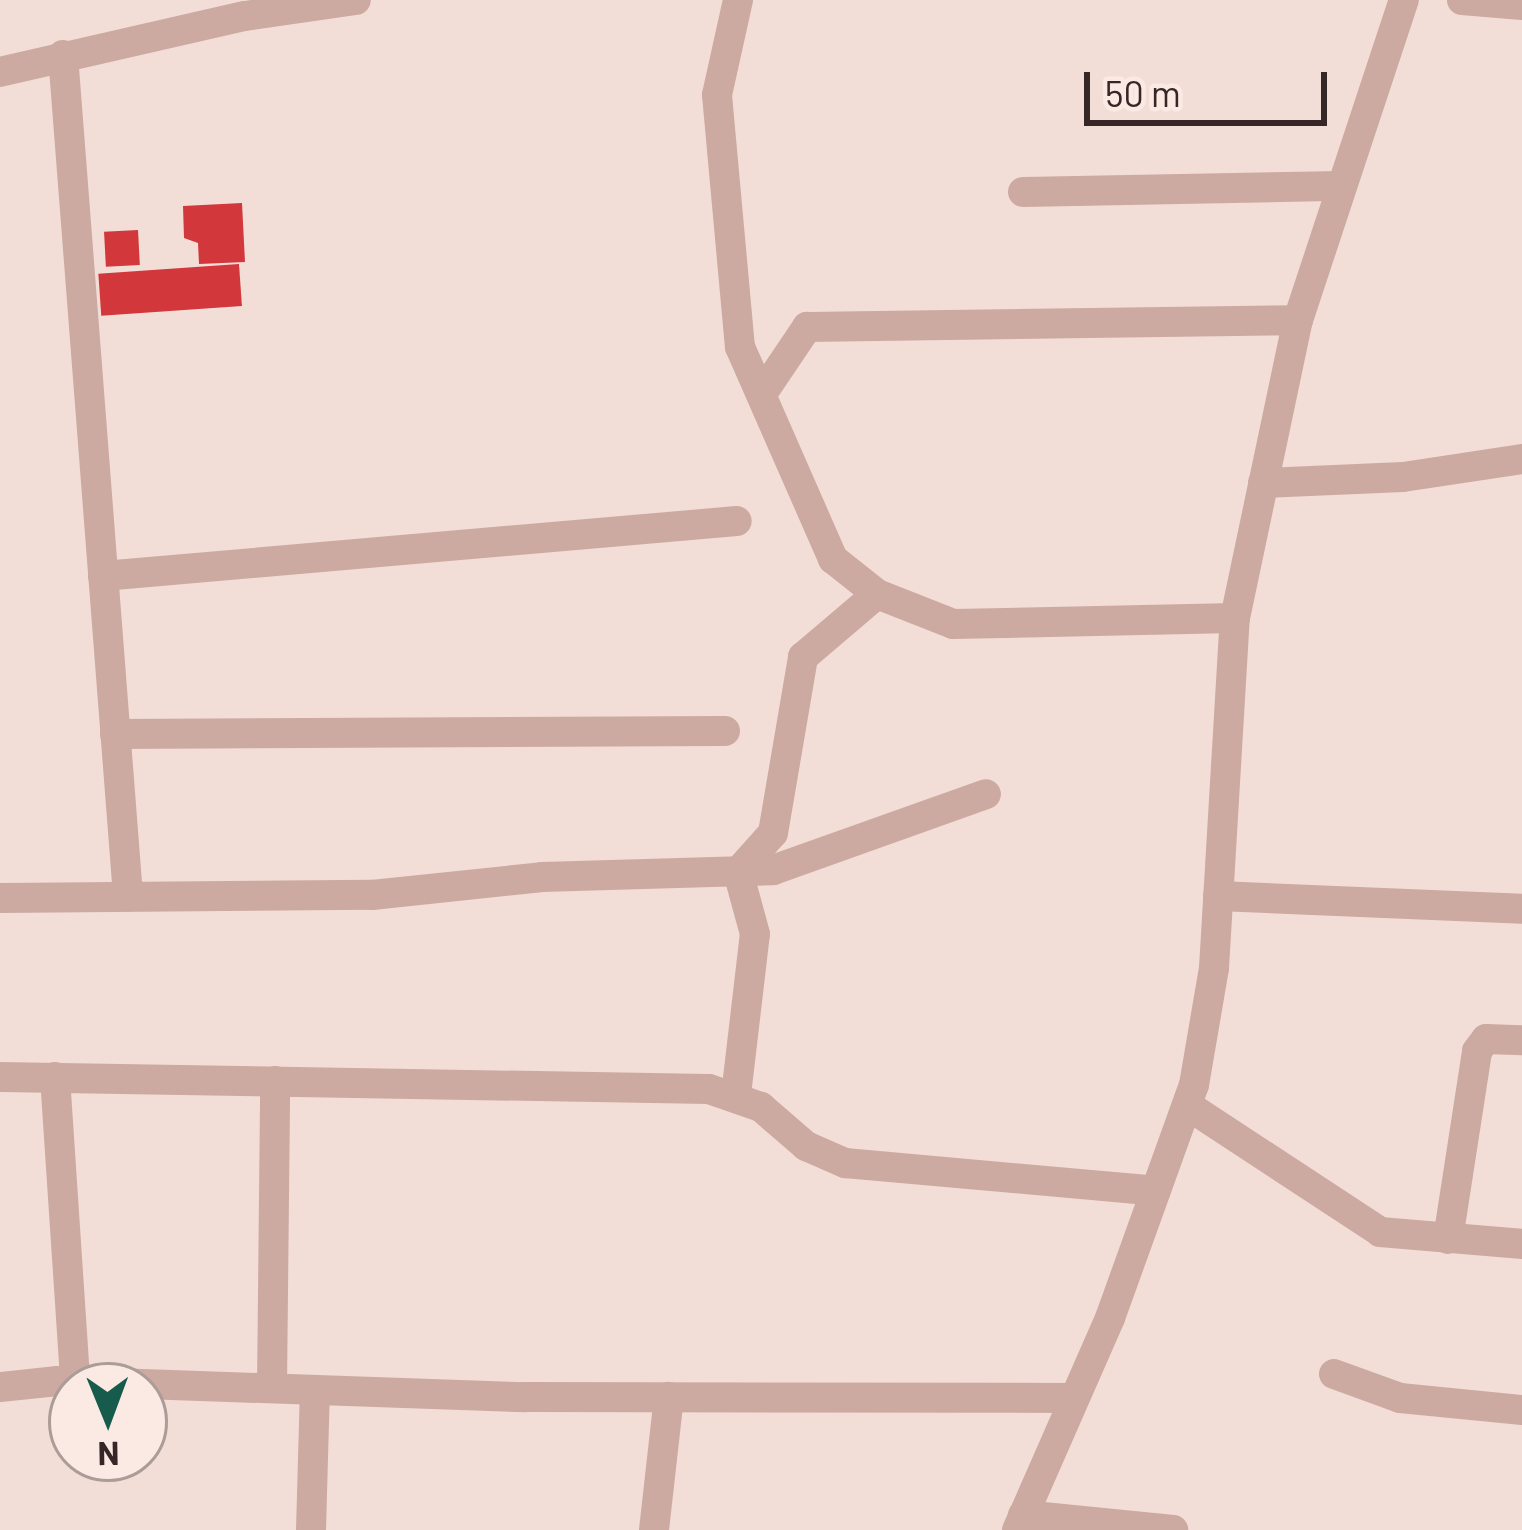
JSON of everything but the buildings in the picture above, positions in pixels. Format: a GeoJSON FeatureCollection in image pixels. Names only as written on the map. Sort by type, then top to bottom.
{"type":"FeatureCollection","features":[{"type":"Feature","properties":{"kind":"street"},"geometry":{"type":"LineString","coordinates":[[0,72],[63,55],[356,0]]}},
{"type":"Feature","properties":{"kind":"street"},"geometry":{"type":"LineString","coordinates":[[738,0],[717,95],[735,315],[762,394],[832,559],[877,594],[953,624],[1235,618]]}},
{"type":"Feature","properties":{"kind":"street"},"geometry":{"type":"LineString","coordinates":[[1173,1530],[1020,1523],[1074,1398],[1187,1105],[1214,968],[1235,618],[1298,320],[1404,0]]}},
{"type":"Feature","properties":{"kind":"street"},"geometry":{"type":"LineString","coordinates":[[1462,0],[1522,5]]}},
{"type":"Feature","properties":{"kind":"street"},"geometry":{"type":"LineString","coordinates":[[63,55],[128,896]]}},
{"type":"Feature","properties":{"kind":"street"},"geometry":{"type":"LineString","coordinates":[[1024,192],[1342,186]]}},
{"type":"Feature","properties":{"kind":"street"},"geometry":{"type":"LineString","coordinates":[[762,394],[807,326],[1298,320]]}},
{"type":"Feature","properties":{"kind":"street"},"geometry":{"type":"LineString","coordinates":[[1264,484],[1403,477],[1522,459]]}},
{"type":"Feature","properties":{"kind":"street"},"geometry":{"type":"LineString","coordinates":[[103,576],[737,521]]}},
{"type":"Feature","properties":{"kind":"street"},"geometry":{"type":"LineString","coordinates":[[738,872],[773,832],[803,657],[877,594]]}},
{"type":"Feature","properties":{"kind":"street"},"geometry":{"type":"LineString","coordinates":[[115,734],[725,731]]}},
{"type":"Feature","properties":{"kind":"street"},"geometry":{"type":"LineString","coordinates":[[0,898],[372,895],[542,878],[738,872],[810,860],[986,794]]}},
{"type":"Feature","properties":{"kind":"street"},"geometry":{"type":"LineString","coordinates":[[736,1095],[755,934],[738,872]]}},
{"type":"Feature","properties":{"kind":"street"},"geometry":{"type":"LineString","coordinates":[[1218,896],[1522,909]]}},
{"type":"Feature","properties":{"kind":"street"},"geometry":{"type":"LineString","coordinates":[[1448,1239],[1477,1051],[1486,1039],[1522,1040]]}},
{"type":"Feature","properties":{"kind":"street"},"geometry":{"type":"LineString","coordinates":[[0,1077],[736,1095],[823,1157],[844,1163],[1156,1191]]}},
{"type":"Feature","properties":{"kind":"street"},"geometry":{"type":"LineString","coordinates":[[55,1077],[74,1362]]}},
{"type":"Feature","properties":{"kind":"street"},"geometry":{"type":"LineString","coordinates":[[272,1388],[275,1081]]}},
{"type":"Feature","properties":{"kind":"street"},"geometry":{"type":"LineString","coordinates":[[1187,1105],[1380,1232],[1522,1244]]}},
{"type":"Feature","properties":{"kind":"street"},"geometry":{"type":"LineString","coordinates":[[1334,1374],[1400,1398],[1522,1410]]}},
{"type":"Feature","properties":{"kind":"street"},"geometry":{"type":"LineString","coordinates":[[0,1387],[48,1384]]}},
{"type":"Feature","properties":{"kind":"street"},"geometry":{"type":"LineString","coordinates":[[168,1385],[669,1397],[1074,1398]]}},
{"type":"Feature","properties":{"kind":"street"},"geometry":{"type":"LineString","coordinates":[[311,1530],[315,1390]]}},
{"type":"Feature","properties":{"kind":"street"},"geometry":{"type":"LineString","coordinates":[[654,1530],[669,1397]]}}]}
